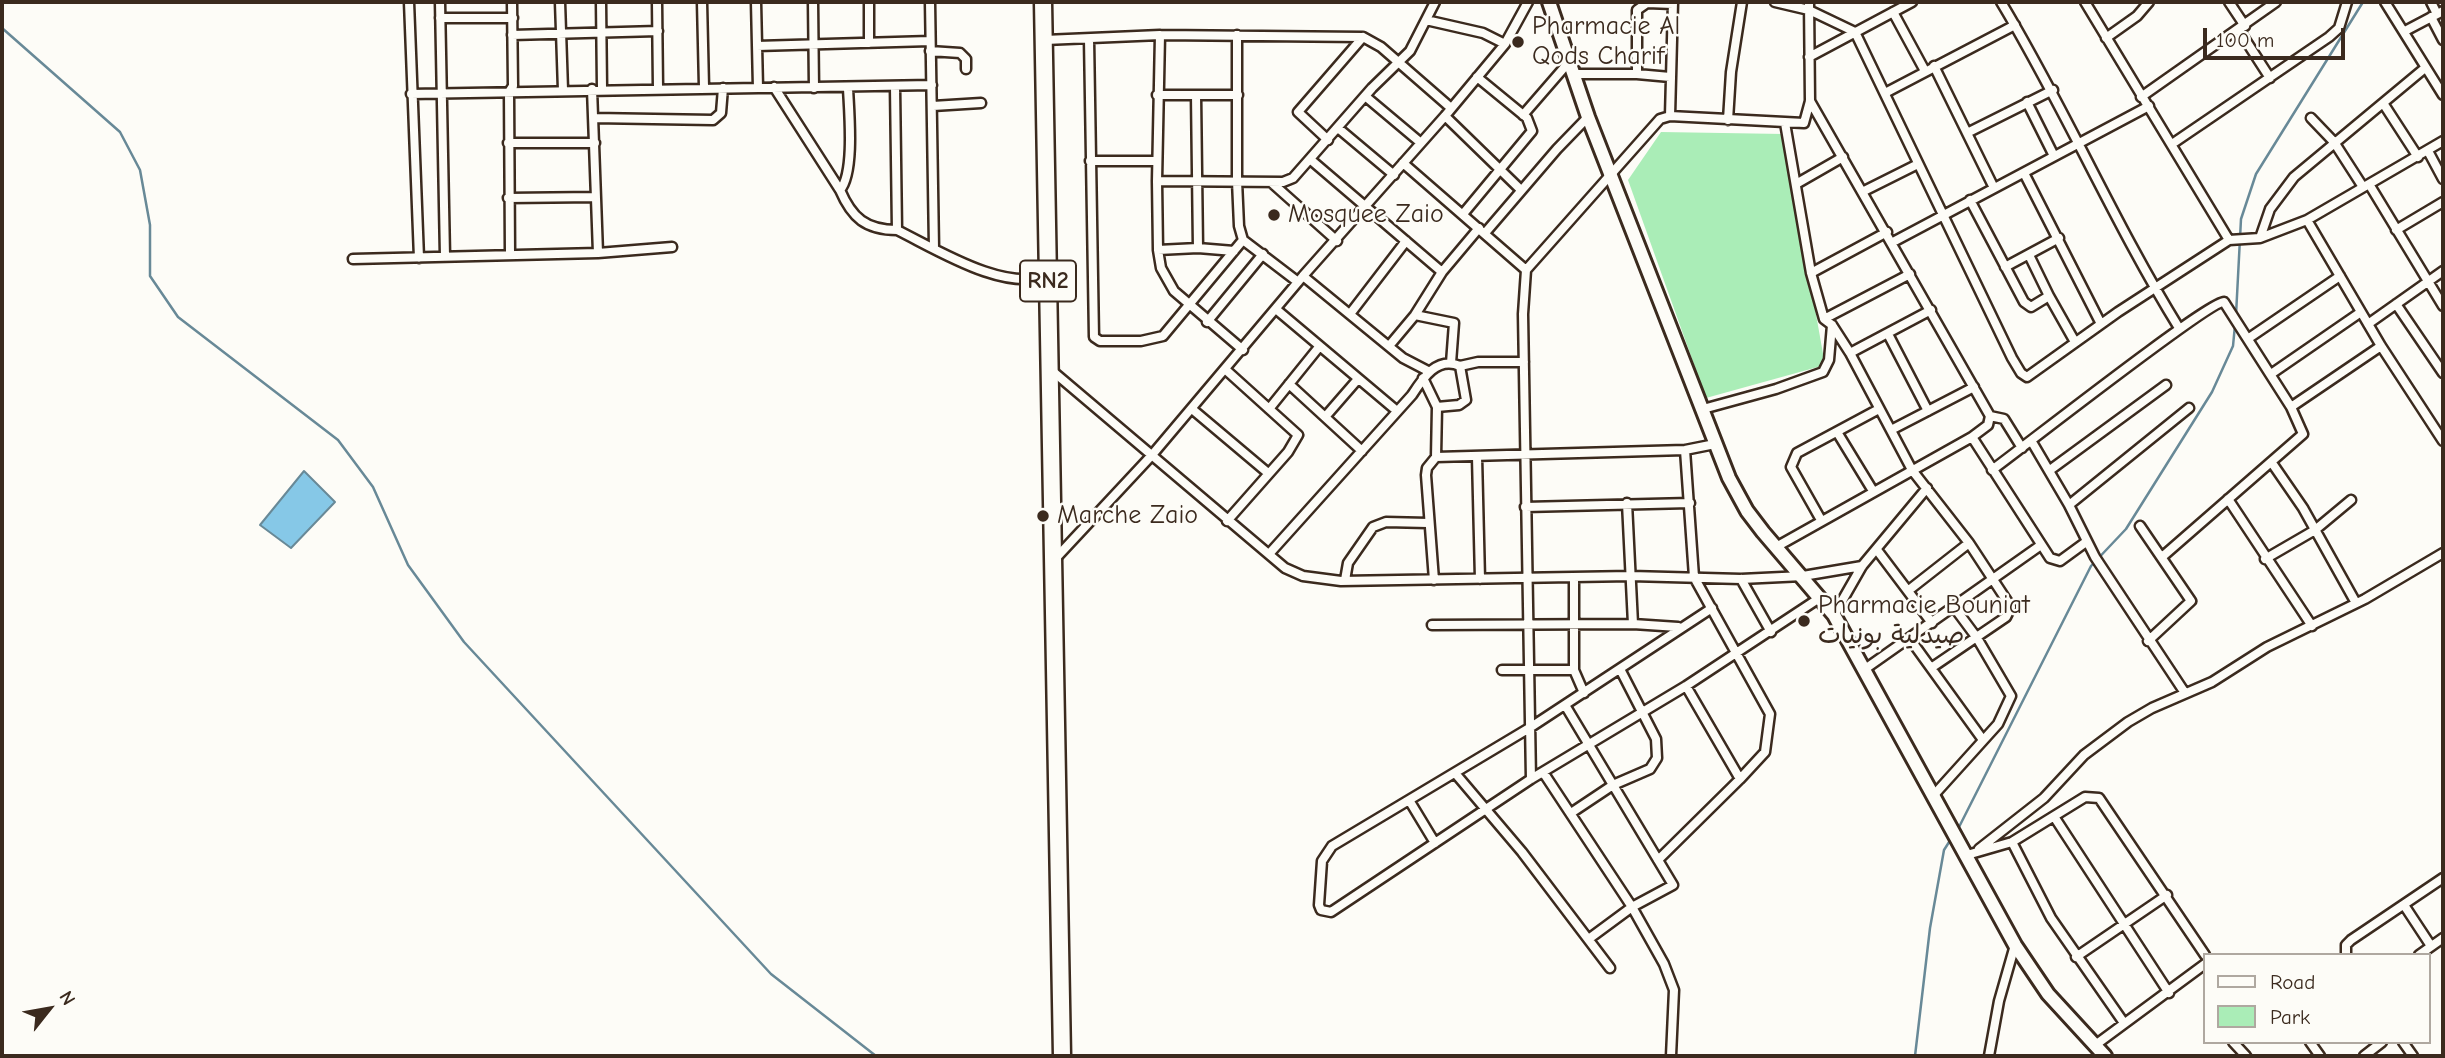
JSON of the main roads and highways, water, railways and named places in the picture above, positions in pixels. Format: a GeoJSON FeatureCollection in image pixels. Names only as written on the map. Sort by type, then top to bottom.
{"type":"FeatureCollection","features":[{"type":"Feature","properties":{"kind":"highway","name":"RN2"},"geometry":{"type":"LineString","coordinates":[[1043,2],[1062,1056]]}},
{"type":"Feature","properties":{"kind":"water"},"geometry":{"type":"Polygon","coordinates":[[[304,471],[335,502],[291,548],[260,525],[304,471]]]}},
{"type":"Feature","properties":{"kind":"waterway"},"geometry":{"type":"LineString","coordinates":[[2236,315],[2241,219],[2256,174],[2363,2]]}},
{"type":"Feature","properties":{"kind":"waterway"},"geometry":{"type":"LineString","coordinates":[[2,28],[120,132],[140,170],[150,225],[150,276],[178,317],[338,440],[373,487],[408,565],[464,642],[771,974],[876,1056]]}},
{"type":"Feature","properties":{"kind":"waterway"},"geometry":{"type":"LineString","coordinates":[[1957,831],[2091,566],[2126,529],[2212,392],[2233,346],[2235,325]]}},
{"type":"Feature","properties":{"kind":"waterway"},"geometry":{"type":"LineString","coordinates":[[1915,1056],[1930,928],[1944,850],[1951,839]]}},
{"type":"Feature","properties":{"kind":"place","name":"Pharmacie Al Qods Charif"},"geometry":{"type":"Point","coordinates":[1518,42]}},
{"type":"Feature","properties":{"kind":"place","name":"Mosquee Zaio"},"geometry":{"type":"Point","coordinates":[1274,215]}},
{"type":"Feature","properties":{"kind":"place","name":"Marche Zaio"},"geometry":{"type":"Point","coordinates":[1043,516]}},
{"type":"Feature","properties":{"kind":"place","name":"Pharmacie Bouniat صيدلية بونيات"},"geometry":{"type":"Point","coordinates":[1804,621]}}]}
